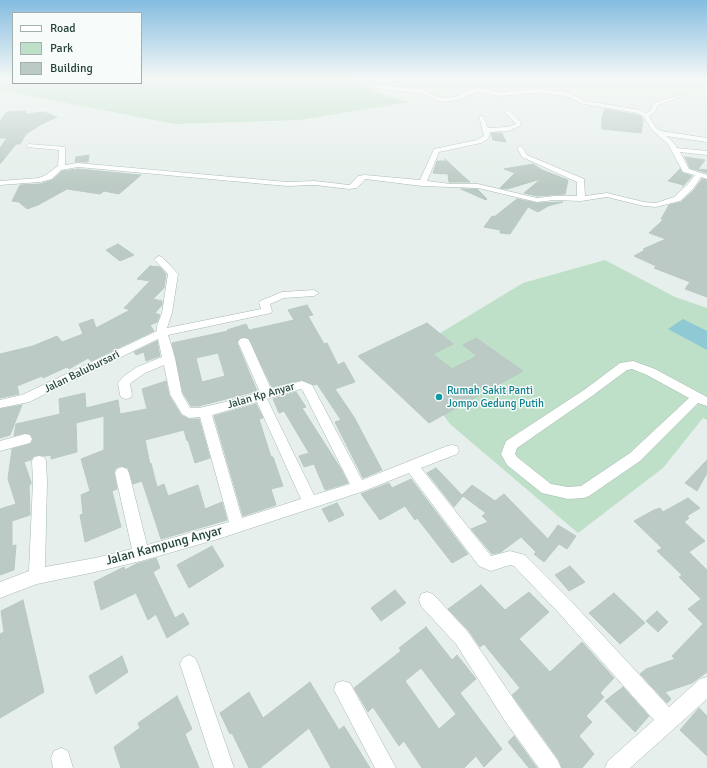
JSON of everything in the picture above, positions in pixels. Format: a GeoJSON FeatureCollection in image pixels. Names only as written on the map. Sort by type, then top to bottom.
{"type":"FeatureCollection","features":[{"type":"Feature","properties":{"kind":"street"},"geometry":{"type":"LineString","coordinates":[[486,130],[508,129],[518,125],[510,114]]}},
{"type":"Feature","properties":{"kind":"street"},"geometry":{"type":"LineString","coordinates":[[641,114],[646,116],[654,129],[668,140],[684,168],[688,171],[707,177]]}},
{"type":"Feature","properties":{"kind":"street"},"geometry":{"type":"LineString","coordinates":[[422,184],[436,150],[479,142],[487,137],[481,118]]}},
{"type":"Feature","properties":{"kind":"street"},"geometry":{"type":"LineString","coordinates":[[660,134],[707,140]]}},
{"type":"Feature","properties":{"kind":"street"},"geometry":{"type":"LineString","coordinates":[[29,146],[63,148],[62,167]]}},
{"type":"Feature","properties":{"kind":"street"},"geometry":{"type":"LineString","coordinates":[[520,148],[524,156],[581,181],[581,199]]}},
{"type":"Feature","properties":{"kind":"street"},"geometry":{"type":"LineString","coordinates":[[675,150],[707,153]]}},
{"type":"Feature","properties":{"kind":"street"},"geometry":{"type":"LineString","coordinates":[[0,183],[40,180],[49,177],[62,167],[88,166],[287,184],[315,183],[346,187],[354,186],[363,177],[422,184],[483,187],[538,200],[550,198],[581,199],[607,195],[644,204],[667,203],[677,199],[690,187],[699,174]]}},
{"type":"Feature","properties":{"kind":"street"},"geometry":{"type":"LineString","coordinates":[[159,259],[173,274],[167,313],[162,326],[162,333]]}},
{"type":"Feature","properties":{"kind":"street","name":"Jalan Balubursari"},"geometry":{"type":"LineString","coordinates":[[0,404],[25,399],[162,333],[267,311],[264,303],[282,294],[314,293]]}},
{"type":"Feature","properties":{"kind":"street","name":"Jalan Kp Anyar"},"geometry":{"type":"LineString","coordinates":[[162,333],[169,358],[176,394],[183,408],[189,413],[205,412],[295,386],[302,385],[308,388],[358,487]]}},
{"type":"Feature","properties":{"kind":"street"},"geometry":{"type":"LineString","coordinates":[[244,342],[263,395],[310,502]]}},
{"type":"Feature","properties":{"kind":"street"},"geometry":{"type":"LineString","coordinates":[[126,395],[124,383],[128,379],[141,370],[169,358]]}},
{"type":"Feature","properties":{"kind":"street"},"geometry":{"type":"LineString","coordinates":[[633,365],[650,372],[702,399],[635,457],[584,492],[568,493],[547,489],[512,461],[508,454],[511,445],[588,393],[624,366],[633,365]]}},
{"type":"Feature","properties":{"kind":"street","name":"Jalan Kampung Anyar"},"geometry":{"type":"LineString","coordinates":[[0,590],[37,576],[95,565],[141,554],[238,525],[205,412]]}},
{"type":"Feature","properties":{"kind":"street"},"geometry":{"type":"LineString","coordinates":[[0,446],[25,439]]}},
{"type":"Feature","properties":{"kind":"street"},"geometry":{"type":"LineString","coordinates":[[238,525],[358,487],[452,450]]}},
{"type":"Feature","properties":{"kind":"street"},"geometry":{"type":"LineString","coordinates":[[37,576],[40,460]]}},
{"type":"Feature","properties":{"kind":"street"},"geometry":{"type":"LineString","coordinates":[[411,466],[485,560],[491,564],[510,558],[519,560],[564,606],[668,721]]}},
{"type":"Feature","properties":{"kind":"street"},"geometry":{"type":"LineString","coordinates":[[122,473],[141,554]]}},
{"type":"Feature","properties":{"kind":"street"},"geometry":{"type":"LineString","coordinates":[[427,600],[462,638],[550,768]]}},
{"type":"Feature","properties":{"kind":"street"},"geometry":{"type":"LineString","coordinates":[[189,664],[224,768]]}},
{"type":"Feature","properties":{"kind":"street"},"geometry":{"type":"LineString","coordinates":[[615,768],[707,686]]}},
{"type":"Feature","properties":{"kind":"street"},"geometry":{"type":"LineString","coordinates":[[343,690],[386,768]]}},
{"type":"Feature","properties":{"kind":"green space"},"geometry":{"type":"Polygon","coordinates":[[[122,114],[337,114],[299,120],[175,124],[122,114]]]}},
{"type":"Feature","properties":{"kind":"green space"},"geometry":{"type":"Polygon","coordinates":[[[605,260],[675,297],[707,308],[707,420],[703,418],[663,468],[578,533],[450,424],[407,367],[442,332],[523,283],[605,260]]]}},
{"type":"Feature","properties":{"kind":"water"},"geometry":{"type":"Polygon","coordinates":[[[683,319],[707,331],[707,350],[668,329],[683,319]]]}},
{"type":"Feature","properties":{"kind":"building"},"geometry":{"type":"Polygon","coordinates":[[[6,114],[49,114],[57,117],[26,134],[20,144],[16,144],[0,164],[0,148],[7,138],[0,138],[0,121],[6,114]]]}},
{"type":"Feature","properties":{"kind":"building"},"geometry":{"type":"Polygon","coordinates":[[[603,114],[638,115],[642,117],[643,121],[641,133],[602,129],[603,114]]]}},
{"type":"Feature","properties":{"kind":"building"},"geometry":{"type":"Polygon","coordinates":[[[491,133],[502,133],[506,142],[493,140],[491,133]]]}},
{"type":"Feature","properties":{"kind":"building"},"geometry":{"type":"Polygon","coordinates":[[[89,155],[88,162],[75,162],[76,157],[89,155]]]}},
{"type":"Feature","properties":{"kind":"building"},"geometry":{"type":"Polygon","coordinates":[[[685,157],[705,160],[698,169],[707,170],[707,173],[690,168],[685,157]]]}},
{"type":"Feature","properties":{"kind":"building"},"geometry":{"type":"Polygon","coordinates":[[[445,159],[470,182],[449,182],[448,174],[433,173],[437,161],[446,161],[445,159]]]}},
{"type":"Feature","properties":{"kind":"building"},"geometry":{"type":"Polygon","coordinates":[[[533,164],[542,170],[568,180],[565,194],[537,196],[524,193],[541,179],[507,189],[500,188],[515,173],[504,169],[533,164]]]}},
{"type":"Feature","properties":{"kind":"building"},"geometry":{"type":"Polygon","coordinates":[[[78,169],[141,175],[119,194],[104,191],[100,194],[67,189],[38,205],[27,209],[19,202],[12,201],[20,185],[40,184],[52,180],[62,171],[78,169]]]}},
{"type":"Feature","properties":{"kind":"building"},"geometry":{"type":"Polygon","coordinates":[[[680,169],[683,173],[692,176],[684,185],[668,181],[680,169]]]}},
{"type":"Feature","properties":{"kind":"building"},"geometry":{"type":"Polygon","coordinates":[[[702,179],[707,180],[707,297],[685,289],[690,282],[654,268],[656,266],[634,256],[645,250],[643,249],[666,239],[649,233],[663,220],[661,219],[669,205],[681,202],[694,190],[702,179]]]}},
{"type":"Feature","properties":{"kind":"building"},"geometry":{"type":"Polygon","coordinates":[[[461,189],[477,189],[487,199],[486,200],[461,189]]]}},
{"type":"Feature","properties":{"kind":"building"},"geometry":{"type":"Polygon","coordinates":[[[517,199],[537,203],[563,202],[548,206],[538,212],[528,207],[510,234],[500,233],[500,230],[484,227],[492,216],[494,217],[517,199]]]}},
{"type":"Feature","properties":{"kind":"building"},"geometry":{"type":"Polygon","coordinates":[[[118,244],[134,255],[120,261],[106,250],[118,244]]]}},
{"type":"Feature","properties":{"kind":"building"},"geometry":{"type":"Polygon","coordinates":[[[150,266],[160,267],[166,274],[164,288],[153,299],[162,301],[162,305],[155,313],[160,315],[157,322],[150,325],[154,331],[91,361],[88,358],[69,369],[67,367],[43,378],[42,376],[17,386],[19,394],[0,398],[0,354],[33,346],[57,336],[62,342],[83,334],[79,324],[93,319],[96,328],[130,310],[124,308],[150,281],[137,279],[150,266]]]}},
{"type":"Feature","properties":{"kind":"building"},"geometry":{"type":"Polygon","coordinates":[[[307,305],[313,315],[308,316],[324,344],[327,343],[338,365],[344,362],[355,382],[335,389],[354,417],[382,470],[363,478],[335,422],[341,420],[317,384],[314,385],[302,380],[272,387],[248,338],[240,338],[237,343],[257,391],[199,406],[191,406],[183,393],[172,343],[228,331],[227,330],[246,324],[249,330],[294,320],[288,310],[307,305]],[[218,353],[196,358],[202,382],[225,376],[218,353]]]}},
{"type":"Feature","properties":{"kind":"building","name":"Rumah Sakit Panti Jompo Gedung Putih"},"geometry":{"type":"Polygon","coordinates":[[[427,323],[453,344],[433,354],[452,369],[477,356],[463,345],[476,338],[523,371],[429,423],[358,356],[427,323]]]}},
{"type":"Feature","properties":{"kind":"building"},"geometry":{"type":"Polygon","coordinates":[[[157,341],[160,356],[146,361],[144,352],[136,355],[134,352],[157,341]]]}},
{"type":"Feature","properties":{"kind":"building"},"geometry":{"type":"Polygon","coordinates":[[[166,381],[169,395],[181,415],[189,419],[199,419],[210,458],[195,463],[184,430],[145,440],[157,487],[164,484],[168,496],[198,485],[205,509],[222,502],[227,520],[161,539],[142,481],[133,484],[128,468],[121,466],[116,468],[114,472],[117,489],[112,491],[121,527],[85,542],[80,515],[83,514],[81,495],[90,491],[81,459],[104,450],[104,416],[76,423],[77,452],[51,459],[51,455],[39,455],[34,456],[31,460],[24,462],[31,482],[29,485],[30,515],[12,521],[12,546],[16,545],[14,570],[0,575],[0,509],[16,504],[8,479],[12,449],[30,444],[33,440],[30,434],[25,433],[14,436],[16,424],[60,414],[59,399],[85,393],[86,408],[118,400],[120,414],[147,409],[142,389],[166,381]]]}},
{"type":"Feature","properties":{"kind":"building"},"geometry":{"type":"Polygon","coordinates":[[[296,392],[306,407],[302,408],[341,469],[348,483],[325,490],[314,464],[304,467],[299,456],[309,453],[284,411],[279,413],[273,399],[296,392]]]}},
{"type":"Feature","properties":{"kind":"building"},"geometry":{"type":"Polygon","coordinates":[[[256,404],[263,418],[259,419],[271,457],[273,457],[283,486],[271,489],[276,505],[243,516],[214,416],[256,404]]]}},
{"type":"Feature","properties":{"kind":"building"},"geometry":{"type":"Polygon","coordinates":[[[22,405],[10,435],[0,438],[0,409],[22,405]]]}},
{"type":"Feature","properties":{"kind":"building"},"geometry":{"type":"Polygon","coordinates":[[[707,460],[707,473],[697,491],[685,483],[707,460]]]}},
{"type":"Feature","properties":{"kind":"building"},"geometry":{"type":"Polygon","coordinates":[[[436,468],[462,495],[472,485],[495,501],[504,494],[548,539],[558,525],[576,536],[567,549],[559,544],[544,562],[534,554],[536,552],[521,537],[501,552],[492,554],[471,529],[488,522],[482,516],[486,513],[463,496],[454,507],[427,473],[436,468]]]}},
{"type":"Feature","properties":{"kind":"building"},"geometry":{"type":"Polygon","coordinates":[[[411,479],[468,554],[452,563],[417,518],[415,520],[405,506],[380,520],[361,494],[389,483],[392,488],[411,479]]]}},
{"type":"Feature","properties":{"kind":"building"},"geometry":{"type":"Polygon","coordinates":[[[688,498],[700,508],[687,516],[689,518],[684,522],[705,541],[689,552],[707,570],[707,672],[692,683],[665,692],[671,699],[667,703],[640,674],[646,669],[675,659],[672,656],[703,624],[688,609],[701,599],[679,577],[682,575],[657,551],[662,548],[634,521],[660,508],[663,512],[688,498]]]}},
{"type":"Feature","properties":{"kind":"building"},"geometry":{"type":"Polygon","coordinates":[[[337,503],[344,515],[329,522],[322,509],[337,503]]]}},
{"type":"Feature","properties":{"kind":"building"},"geometry":{"type":"Polygon","coordinates":[[[212,546],[224,566],[189,588],[177,565],[212,546]]]}},
{"type":"Feature","properties":{"kind":"building"},"geometry":{"type":"Polygon","coordinates":[[[156,558],[160,568],[153,572],[175,618],[183,613],[189,624],[167,638],[156,614],[148,620],[136,593],[101,610],[94,582],[124,567],[125,570],[136,564],[156,558]]]}},
{"type":"Feature","properties":{"kind":"building"},"geometry":{"type":"Polygon","coordinates":[[[570,566],[585,582],[569,591],[555,575],[570,566]]]}},
{"type":"Feature","properties":{"kind":"building"},"geometry":{"type":"Polygon","coordinates":[[[481,585],[505,610],[529,592],[549,612],[519,639],[550,672],[582,642],[614,678],[600,693],[604,697],[586,716],[592,722],[579,736],[594,754],[582,768],[562,768],[559,760],[512,695],[520,688],[484,644],[480,647],[469,631],[448,609],[481,585]]]}},
{"type":"Feature","properties":{"kind":"building"},"geometry":{"type":"Polygon","coordinates":[[[395,590],[406,603],[381,621],[371,608],[395,590]]]}},
{"type":"Feature","properties":{"kind":"building"},"geometry":{"type":"Polygon","coordinates":[[[614,593],[645,623],[620,644],[589,613],[614,593]]]}},
{"type":"Feature","properties":{"kind":"building"},"geometry":{"type":"Polygon","coordinates":[[[23,600],[44,692],[0,718],[0,634],[4,632],[1,611],[23,600]]]}},
{"type":"Feature","properties":{"kind":"building"},"geometry":{"type":"Polygon","coordinates":[[[657,611],[668,622],[658,632],[646,621],[657,611]]]}},
{"type":"Feature","properties":{"kind":"building"},"geometry":{"type":"Polygon","coordinates":[[[426,627],[452,660],[457,655],[476,679],[460,693],[502,749],[484,767],[476,756],[464,768],[422,768],[404,741],[399,746],[373,707],[368,712],[354,688],[401,651],[399,648],[426,627]],[[421,668],[405,681],[439,729],[456,714],[421,668]]]}},
{"type":"Feature","properties":{"kind":"building"},"geometry":{"type":"Polygon","coordinates":[[[122,656],[128,672],[96,694],[89,676],[122,656]]]}},
{"type":"Feature","properties":{"kind":"building"},"geometry":{"type":"Polygon","coordinates":[[[310,682],[339,730],[344,726],[370,768],[331,768],[309,728],[260,768],[249,768],[232,733],[230,734],[220,713],[249,692],[263,718],[310,682]]]}},
{"type":"Feature","properties":{"kind":"building"},"geometry":{"type":"Polygon","coordinates":[[[623,687],[649,716],[635,732],[605,701],[623,687]]]}},
{"type":"Feature","properties":{"kind":"building"},"geometry":{"type":"Polygon","coordinates":[[[177,696],[192,729],[185,734],[199,768],[121,768],[114,747],[140,728],[138,723],[177,696]]]}},
{"type":"Feature","properties":{"kind":"building"},"geometry":{"type":"Polygon","coordinates":[[[699,708],[707,716],[707,756],[680,730],[699,708]]]}},
{"type":"Feature","properties":{"kind":"building"},"geometry":{"type":"Polygon","coordinates":[[[514,736],[537,768],[529,768],[508,742],[514,736]]]}},
{"type":"Feature","properties":{"kind":"place","name":"Rumah Sakit Panti Jompo Gedung Putih"},"geometry":{"type":"Point","coordinates":[439,397]}}]}
